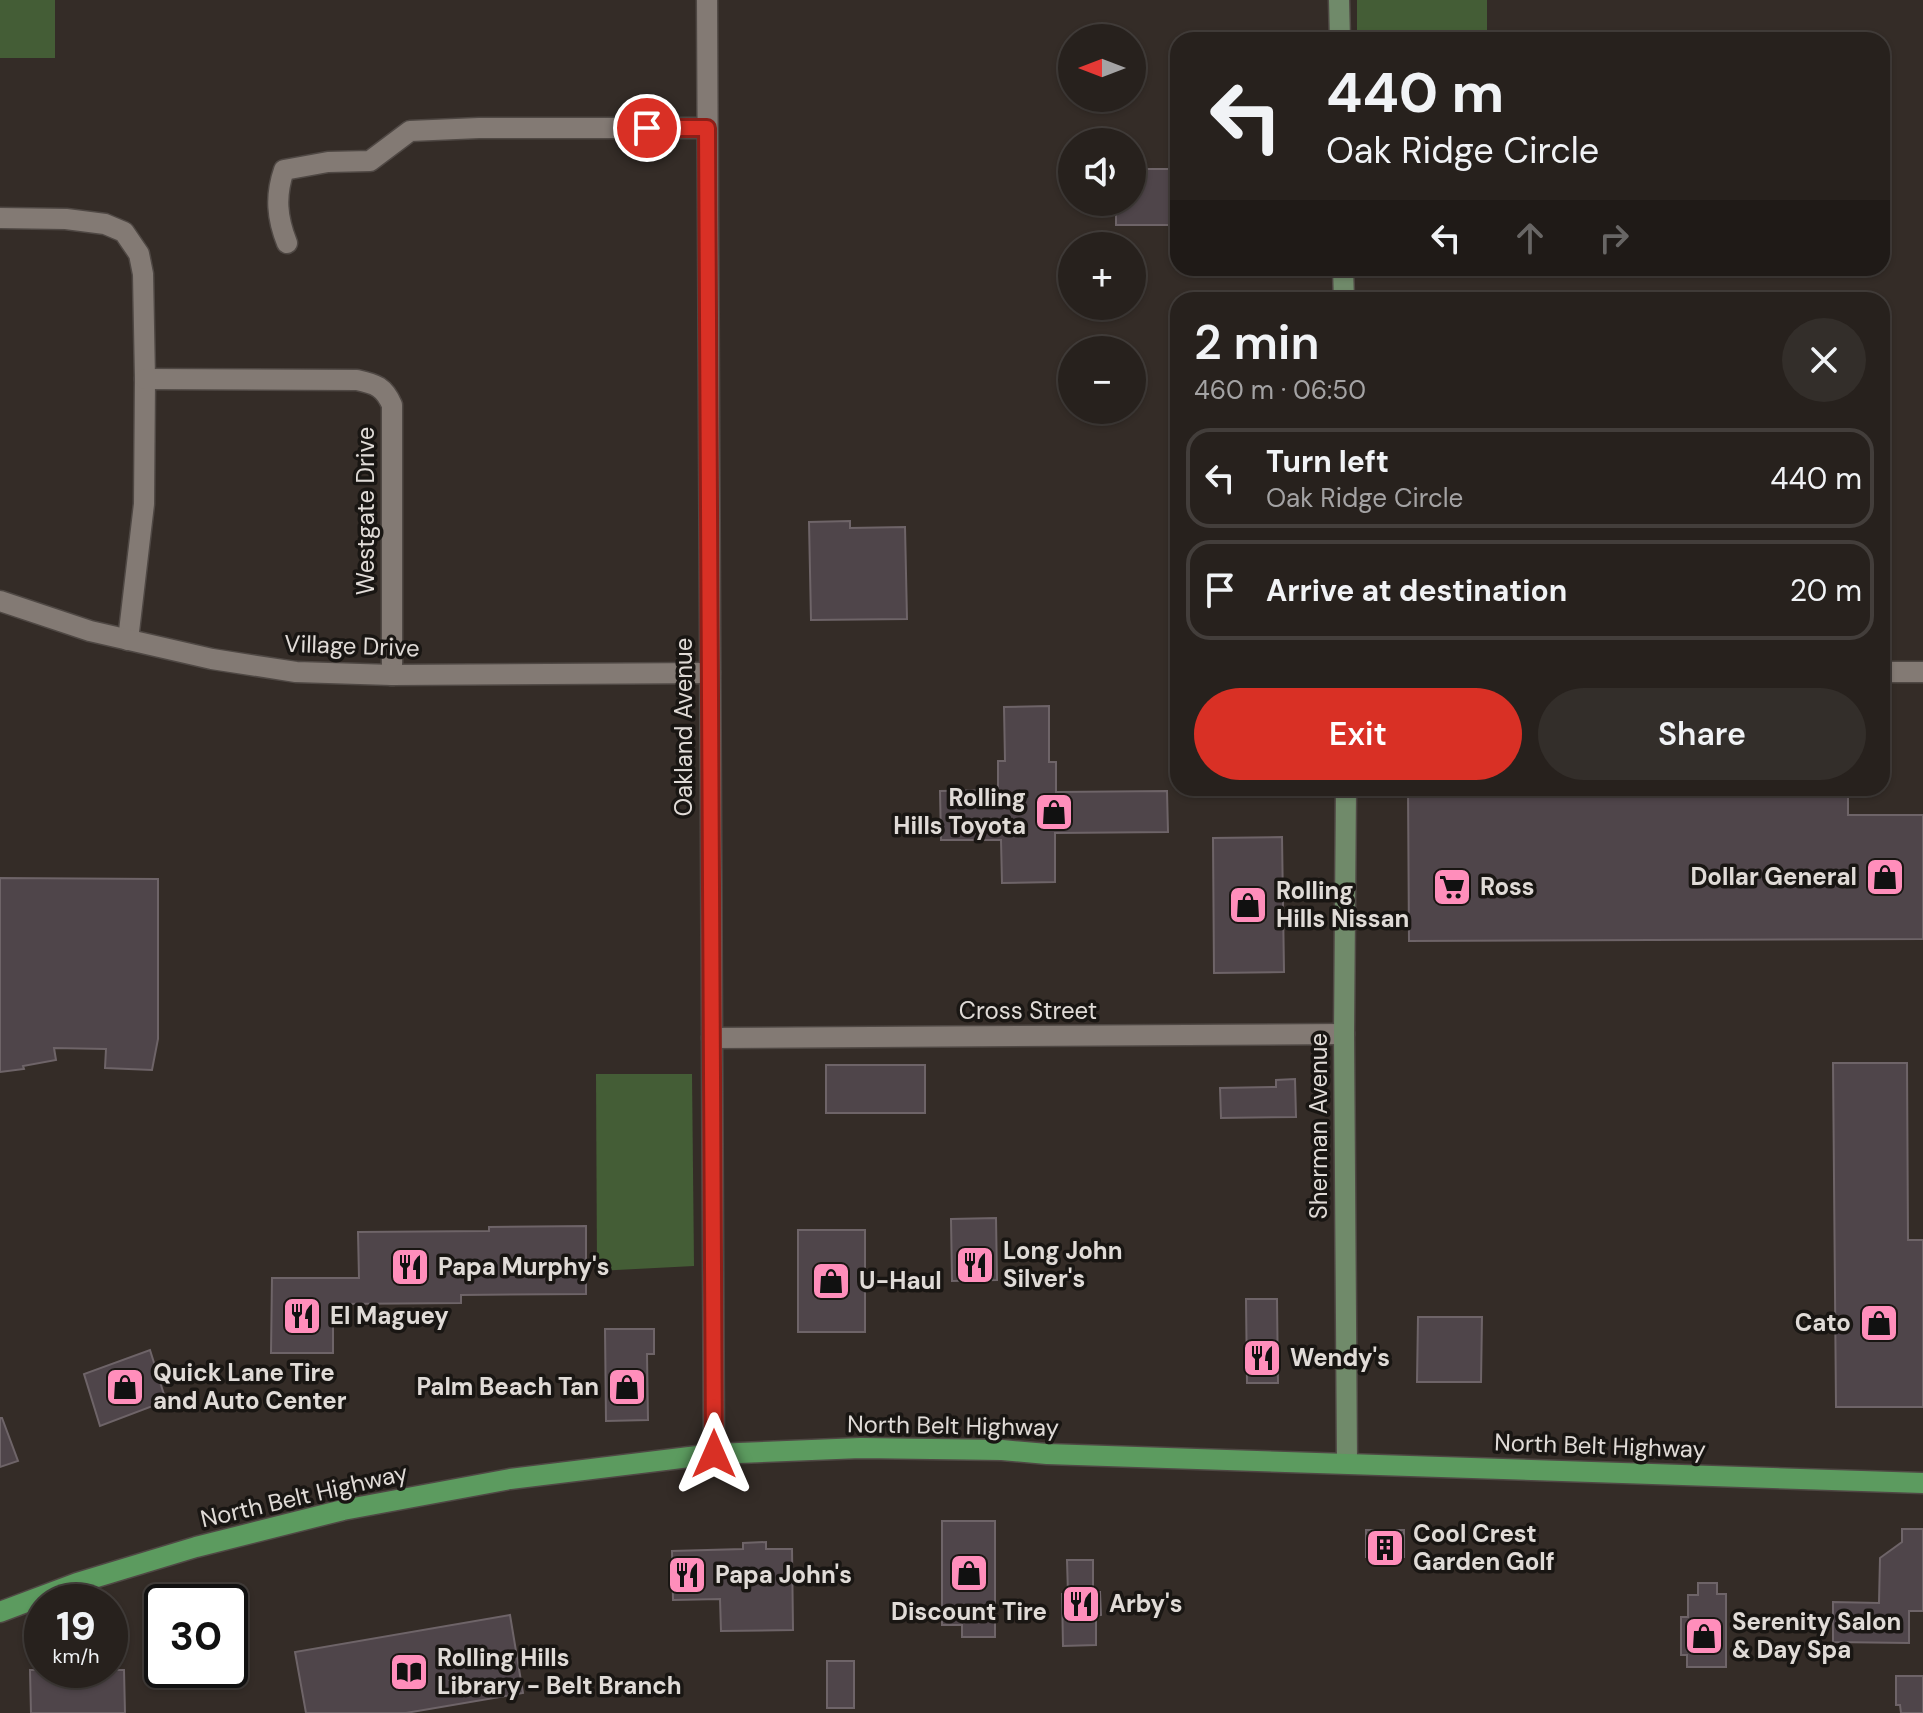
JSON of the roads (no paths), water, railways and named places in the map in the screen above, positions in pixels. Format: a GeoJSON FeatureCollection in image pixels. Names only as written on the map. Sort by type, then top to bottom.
{"type":"FeatureCollection","features":[{"type":"Feature","properties":{"kind":"main road","name":"North Belt Highway"},"geometry":{"type":"LineString","coordinates":[[0,1612],[77,1583],[196,1547],[343,1510],[510,1479],[714,1454],[861,1448],[1002,1450],[1923,1483]]}},
{"type":"Feature","properties":{"kind":"street","name":"Oakland Avenue"},"geometry":{"type":"LineString","coordinates":[[707,0],[714,1454]]}},
{"type":"Feature","properties":{"kind":"street"},"geometry":{"type":"LineString","coordinates":[[1339,0],[1340,32]]}},
{"type":"Feature","properties":{"kind":"street"},"geometry":{"type":"LineString","coordinates":[[287,243],[279,223],[278,187],[284,170],[328,162],[370,161],[410,131],[707,128]]}},
{"type":"Feature","properties":{"kind":"street"},"geometry":{"type":"LineString","coordinates":[[0,218],[66,219],[105,224],[124,232],[139,254],[143,274],[144,504],[128,640]]}},
{"type":"Feature","properties":{"kind":"street","name":"Westgate Drive"},"geometry":{"type":"LineString","coordinates":[[145,379],[357,380],[386,391],[392,405],[392,675]]}},
{"type":"Feature","properties":{"kind":"street","name":"Village Drive"},"geometry":{"type":"LineString","coordinates":[[0,601],[90,631],[212,659],[296,672],[392,675],[710,673]]}},
{"type":"Feature","properties":{"kind":"street"},"geometry":{"type":"LineString","coordinates":[[1890,672],[1923,672]]}},
{"type":"Feature","properties":{"kind":"street","name":"Sherman Avenue"},"geometry":{"type":"LineString","coordinates":[[1346,796],[1347,1463]]}},
{"type":"Feature","properties":{"kind":"street","name":"Cross Street"},"geometry":{"type":"LineString","coordinates":[[712,1038],[1344,1034]]}},
{"type":"Feature","properties":{"kind":"place","name":"Rolling Hills Toyota"},"geometry":{"type":"Point","coordinates":[1054,812]}},
{"type":"Feature","properties":{"kind":"place","name":"Dollar General"},"geometry":{"type":"Point","coordinates":[1885,877]}},
{"type":"Feature","properties":{"kind":"place","name":"Ross"},"geometry":{"type":"Point","coordinates":[1452,887]}},
{"type":"Feature","properties":{"kind":"place","name":"Rolling Hills Nissan"},"geometry":{"type":"Point","coordinates":[1248,905]}},
{"type":"Feature","properties":{"kind":"place","name":"Long John Silver's"},"geometry":{"type":"Point","coordinates":[975,1265]}},
{"type":"Feature","properties":{"kind":"place","name":"Papa Murphy's"},"geometry":{"type":"Point","coordinates":[410,1267]}},
{"type":"Feature","properties":{"kind":"place","name":"U-Haul"},"geometry":{"type":"Point","coordinates":[831,1281]}},
{"type":"Feature","properties":{"kind":"place","name":"El Maguey"},"geometry":{"type":"Point","coordinates":[302,1316]}},
{"type":"Feature","properties":{"kind":"place","name":"Cato"},"geometry":{"type":"Point","coordinates":[1879,1323]}},
{"type":"Feature","properties":{"kind":"place","name":"Wendy's"},"geometry":{"type":"Point","coordinates":[1262,1358]}},
{"type":"Feature","properties":{"kind":"place","name":"Quick Lane Tire and Auto Center"},"geometry":{"type":"Point","coordinates":[125,1387]}},
{"type":"Feature","properties":{"kind":"place","name":"Palm Beach Tan"},"geometry":{"type":"Point","coordinates":[627,1387]}},
{"type":"Feature","properties":{"kind":"place","name":"Cool Crest Garden Golf"},"geometry":{"type":"Point","coordinates":[1385,1548]}},
{"type":"Feature","properties":{"kind":"place","name":"Discount Tire"},"geometry":{"type":"Point","coordinates":[969,1573]}},
{"type":"Feature","properties":{"kind":"place","name":"Papa John's"},"geometry":{"type":"Point","coordinates":[687,1575]}},
{"type":"Feature","properties":{"kind":"place","name":"Arby's"},"geometry":{"type":"Point","coordinates":[1081,1604]}},
{"type":"Feature","properties":{"kind":"place","name":"Serenity Salon & Day Spa"},"geometry":{"type":"Point","coordinates":[1704,1636]}},
{"type":"Feature","properties":{"kind":"place","name":"Rolling Hills Library - Belt Branch"},"geometry":{"type":"Point","coordinates":[409,1672]}}]}
